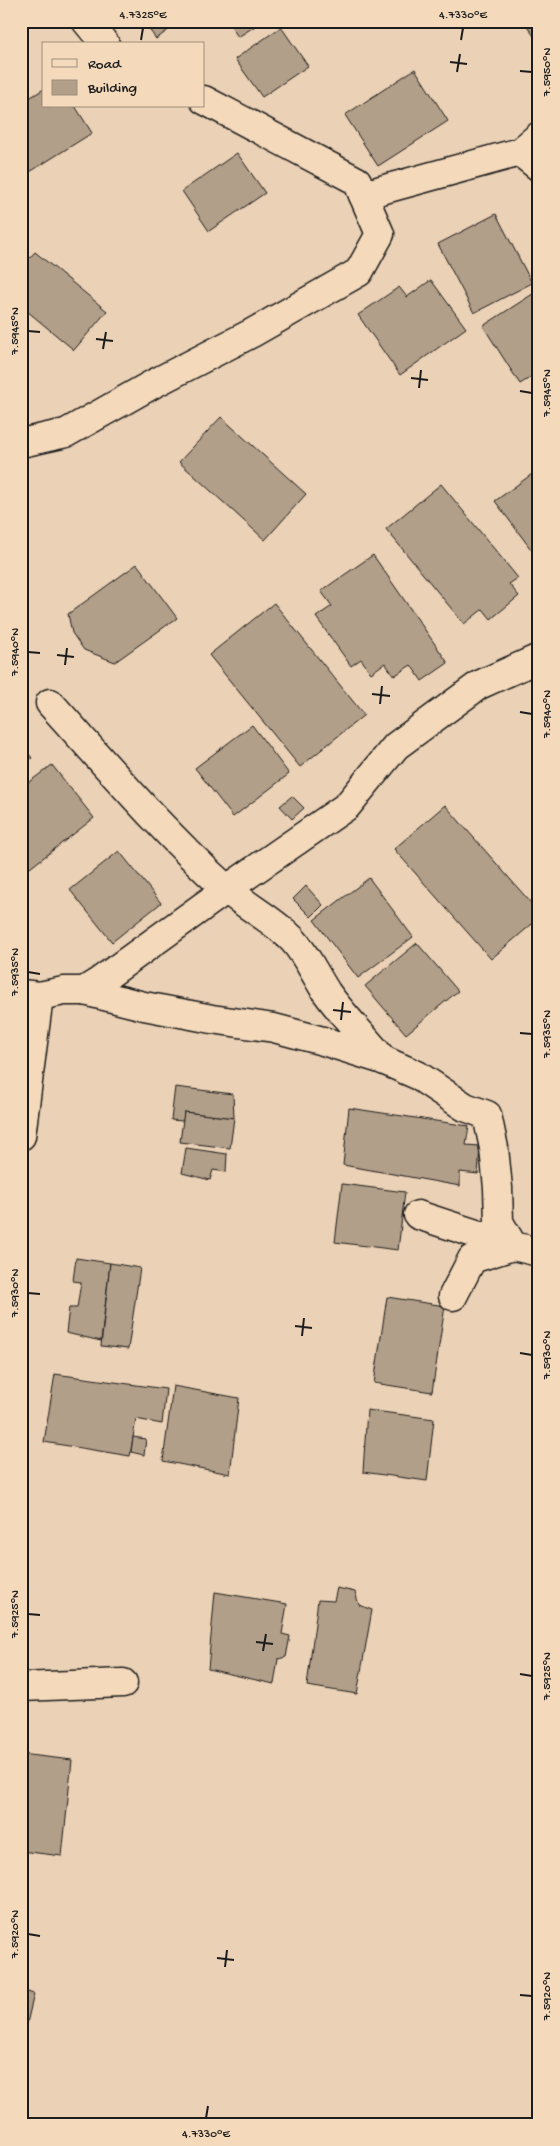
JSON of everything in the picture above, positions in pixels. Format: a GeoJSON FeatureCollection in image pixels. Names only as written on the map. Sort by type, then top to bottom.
{"type":"FeatureCollection","features":[{"type":"Feature","properties":{"kind":"street"},"geometry":{"type":"LineString","coordinates":[[86,21],[103,42]]}},
{"type":"Feature","properties":{"kind":"street"},"geometry":{"type":"LineString","coordinates":[[21,443],[66,432],[252,333],[359,272],[380,234],[357,181],[205,101]]}},
{"type":"Feature","properties":{"kind":"street"},"geometry":{"type":"LineString","coordinates":[[363,195],[532,151]]}},
{"type":"Feature","properties":{"kind":"street"},"geometry":{"type":"LineString","coordinates":[[84,991],[226,889],[347,806],[396,746],[479,685],[539,658]]}},
{"type":"Feature","properties":{"kind":"street"},"geometry":{"type":"LineString","coordinates":[[50,703],[168,832],[226,889],[292,939],[308,961],[326,992],[350,1023],[383,1060]]}},
{"type":"Feature","properties":{"kind":"street"},"geometry":{"type":"LineString","coordinates":[[21,1136],[30,995],[84,991],[144,1006],[274,1028],[383,1060],[417,1075],[465,1107],[487,1115],[495,1156],[499,1222],[526,1249]]}},
{"type":"Feature","properties":{"kind":"street"},"geometry":{"type":"LineString","coordinates":[[418,1215],[526,1249]]}},
{"type":"Feature","properties":{"kind":"street"},"geometry":{"type":"LineString","coordinates":[[453,1296],[472,1259],[526,1249]]}},
{"type":"Feature","properties":{"kind":"street"},"geometry":{"type":"LineString","coordinates":[[21,1687],[123,1683]]}},
{"type":"Feature","properties":{"kind":"building"},"geometry":{"type":"Polygon","coordinates":[[[151,21],[181,21],[156,39],[146,25],[151,21]]]}},
{"type":"Feature","properties":{"kind":"building"},"geometry":{"type":"Polygon","coordinates":[[[228,21],[263,21],[238,37],[228,21]]]}},
{"type":"Feature","properties":{"kind":"building"},"geometry":{"type":"Polygon","coordinates":[[[524,21],[539,21],[539,44],[524,21]]]}},
{"type":"Feature","properties":{"kind":"building"},"geometry":{"type":"Polygon","coordinates":[[[281,27],[308,66],[262,97],[235,59],[281,27]]]}},
{"type":"Feature","properties":{"kind":"building"},"geometry":{"type":"Polygon","coordinates":[[[415,69],[448,121],[378,166],[345,115],[415,69]]]}},
{"type":"Feature","properties":{"kind":"building"},"geometry":{"type":"Polygon","coordinates":[[[42,90],[42,108],[76,108],[92,133],[25,175],[21,170],[21,103],[42,90]]]}},
{"type":"Feature","properties":{"kind":"building"},"geometry":{"type":"Polygon","coordinates":[[[237,153],[265,193],[209,231],[182,191],[237,153]]]}},
{"type":"Feature","properties":{"kind":"building"},"geometry":{"type":"Polygon","coordinates":[[[496,214],[532,283],[474,313],[438,244],[496,214]]]}},
{"type":"Feature","properties":{"kind":"building"},"geometry":{"type":"Polygon","coordinates":[[[35,252],[107,311],[74,350],[21,306],[21,268],[35,252]]]}},
{"type":"Feature","properties":{"kind":"building"},"geometry":{"type":"Polygon","coordinates":[[[431,280],[466,328],[400,375],[358,315],[399,287],[407,297],[431,280]]]}},
{"type":"Feature","properties":{"kind":"building"},"geometry":{"type":"Polygon","coordinates":[[[539,290],[539,372],[520,384],[483,326],[539,290]]]}},
{"type":"Feature","properties":{"kind":"building"},"geometry":{"type":"Polygon","coordinates":[[[221,417],[306,494],[265,540],[179,462],[221,417]]]}},
{"type":"Feature","properties":{"kind":"building"},"geometry":{"type":"Polygon","coordinates":[[[539,469],[539,560],[495,501],[539,469]]]}},
{"type":"Feature","properties":{"kind":"building"},"geometry":{"type":"Polygon","coordinates":[[[441,484],[518,578],[509,584],[519,596],[491,619],[483,609],[464,624],[386,529],[441,484]]]}},
{"type":"Feature","properties":{"kind":"building"},"geometry":{"type":"Polygon","coordinates":[[[373,555],[448,663],[422,681],[411,665],[394,676],[385,663],[371,673],[361,659],[351,666],[316,617],[332,606],[321,591],[373,555]]]}},
{"type":"Feature","properties":{"kind":"building"},"geometry":{"type":"Polygon","coordinates":[[[137,564],[177,618],[115,662],[84,650],[72,633],[68,614],[137,564]]]}},
{"type":"Feature","properties":{"kind":"building"},"geometry":{"type":"Polygon","coordinates":[[[274,603],[364,715],[300,767],[209,655],[274,603]]]}},
{"type":"Feature","properties":{"kind":"building"},"geometry":{"type":"Polygon","coordinates":[[[252,725],[289,774],[233,817],[195,768],[252,725]]]}},
{"type":"Feature","properties":{"kind":"building"},"geometry":{"type":"Polygon","coordinates":[[[21,744],[32,758],[21,766],[21,744]]]}},
{"type":"Feature","properties":{"kind":"building"},"geometry":{"type":"Polygon","coordinates":[[[52,765],[94,818],[30,868],[21,862],[21,788],[52,765]]]}},
{"type":"Feature","properties":{"kind":"building"},"geometry":{"type":"Polygon","coordinates":[[[292,796],[304,808],[292,819],[280,806],[292,796]]]}},
{"type":"Feature","properties":{"kind":"building"},"geometry":{"type":"Polygon","coordinates":[[[445,805],[539,912],[539,918],[491,959],[394,849],[445,805]]]}},
{"type":"Feature","properties":{"kind":"building"},"geometry":{"type":"Polygon","coordinates":[[[119,851],[161,903],[112,942],[70,890],[119,851]]]}},
{"type":"Feature","properties":{"kind":"building"},"geometry":{"type":"Polygon","coordinates":[[[369,878],[413,937],[358,978],[314,920],[369,878]]]}},
{"type":"Feature","properties":{"kind":"building"},"geometry":{"type":"Polygon","coordinates":[[[306,886],[323,905],[311,917],[293,899],[306,886]]]}},
{"type":"Feature","properties":{"kind":"building"},"geometry":{"type":"Polygon","coordinates":[[[417,943],[458,991],[406,1034],[365,986],[417,943]]]}},
{"type":"Feature","properties":{"kind":"building"},"geometry":{"type":"Polygon","coordinates":[[[175,1087],[233,1094],[234,1118],[184,1112],[183,1121],[171,1120],[175,1087]]]}},
{"type":"Feature","properties":{"kind":"building"},"geometry":{"type":"Polygon","coordinates":[[[349,1108],[469,1126],[466,1145],[480,1146],[478,1174],[460,1172],[460,1186],[343,1165],[349,1108]]]}},
{"type":"Feature","properties":{"kind":"building"},"geometry":{"type":"Polygon","coordinates":[[[184,1112],[234,1118],[230,1148],[180,1142],[184,1112]]]}},
{"type":"Feature","properties":{"kind":"building"},"geometry":{"type":"Polygon","coordinates":[[[186,1148],[227,1154],[226,1172],[213,1170],[210,1180],[182,1173],[186,1148]]]}},
{"type":"Feature","properties":{"kind":"building"},"geometry":{"type":"Polygon","coordinates":[[[342,1184],[405,1192],[398,1250],[335,1242],[342,1184]]]}},
{"type":"Feature","properties":{"kind":"building"},"geometry":{"type":"Polygon","coordinates":[[[76,1258],[110,1263],[101,1341],[66,1333],[69,1308],[77,1308],[81,1282],[73,1281],[76,1258]]]}},
{"type":"Feature","properties":{"kind":"building"},"geometry":{"type":"Polygon","coordinates":[[[110,1263],[140,1268],[128,1349],[101,1346],[110,1263]]]}},
{"type":"Feature","properties":{"kind":"building"},"geometry":{"type":"Polygon","coordinates":[[[387,1297],[445,1306],[432,1392],[374,1383],[387,1297]]]}},
{"type":"Feature","properties":{"kind":"building"},"geometry":{"type":"Polygon","coordinates":[[[55,1374],[166,1389],[162,1424],[136,1419],[130,1456],[44,1442],[55,1374]]]}},
{"type":"Feature","properties":{"kind":"building"},"geometry":{"type":"Polygon","coordinates":[[[173,1386],[239,1398],[230,1474],[163,1461],[173,1386]]]}},
{"type":"Feature","properties":{"kind":"building"},"geometry":{"type":"Polygon","coordinates":[[[367,1410],[434,1419],[427,1481],[363,1472],[367,1410]]]}},
{"type":"Feature","properties":{"kind":"building"},"geometry":{"type":"Polygon","coordinates":[[[133,1437],[146,1439],[144,1455],[131,1452],[133,1437]]]}},
{"type":"Feature","properties":{"kind":"building"},"geometry":{"type":"Polygon","coordinates":[[[337,1588],[355,1592],[359,1605],[372,1610],[357,1694],[307,1686],[318,1600],[334,1601],[337,1588]]]}},
{"type":"Feature","properties":{"kind":"building"},"geometry":{"type":"Polygon","coordinates":[[[215,1592],[287,1604],[282,1634],[290,1636],[286,1657],[278,1659],[274,1684],[208,1669],[215,1592]]]}},
{"type":"Feature","properties":{"kind":"building"},"geometry":{"type":"Polygon","coordinates":[[[21,1754],[72,1760],[62,1856],[21,1851],[21,1754]]]}},
{"type":"Feature","properties":{"kind":"building"},"geometry":{"type":"Polygon","coordinates":[[[21,1990],[34,1994],[21,2048],[21,1990]]]}}]}
